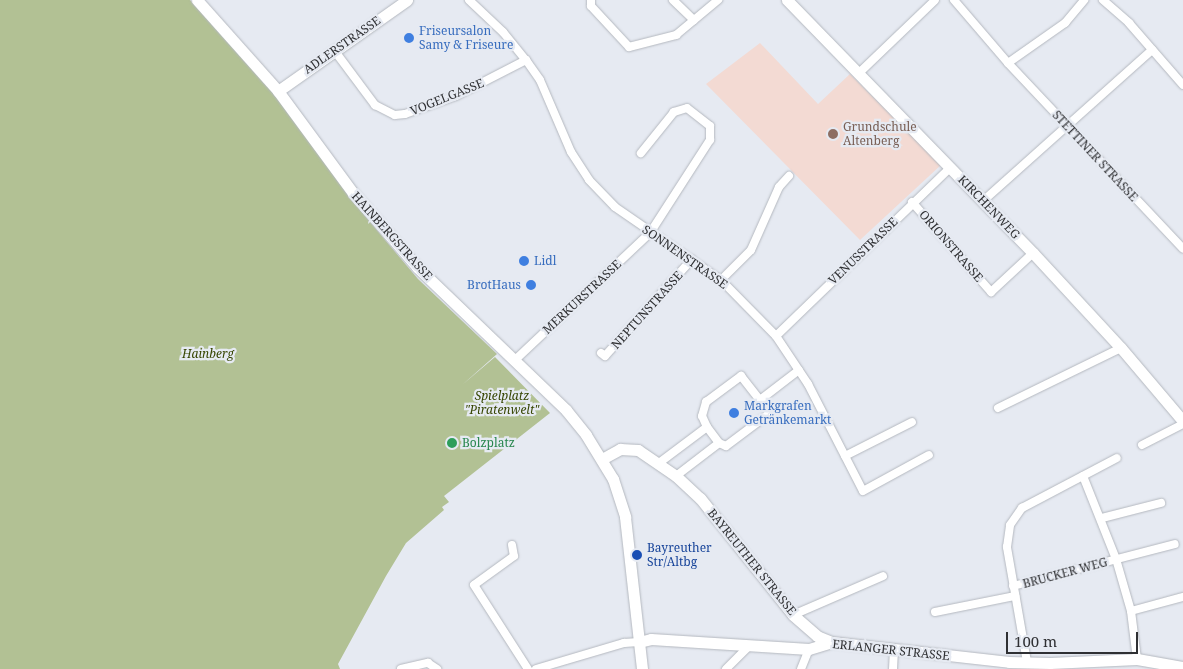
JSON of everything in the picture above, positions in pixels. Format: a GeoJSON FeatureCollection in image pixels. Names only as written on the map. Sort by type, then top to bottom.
{"type":"FeatureCollection","features":[{"type":"Feature","properties":{"kind":"street","name":"HAINBERGSTRASSE"},"geometry":{"type":"LineString","coordinates":[[197,0],[278,90],[369,212],[417,267],[566,410],[602,459],[613,479],[624,517],[642,669]]}},
{"type":"Feature","properties":{"kind":"street","name":"ADLERSTRASSE"},"geometry":{"type":"LineString","coordinates":[[278,90],[407,0]]}},
{"type":"Feature","properties":{"kind":"street","name":"SONNENSTRASSE"},"geometry":{"type":"LineString","coordinates":[[469,0],[503,32],[540,80],[571,152],[590,180],[615,207],[650,233],[721,280],[776,336],[799,370],[862,491],[929,455]]}},
{"type":"Feature","properties":{"kind":"street"},"geometry":{"type":"LineString","coordinates":[[591,0],[591,6],[630,47],[676,35],[718,0]]}},
{"type":"Feature","properties":{"kind":"street"},"geometry":{"type":"LineString","coordinates":[[673,0],[694,20]]}},
{"type":"Feature","properties":{"kind":"street","name":"KIRCHENWEG"},"geometry":{"type":"LineString","coordinates":[[787,0],[984,201],[1122,348],[1183,423]]}},
{"type":"Feature","properties":{"kind":"street"},"geometry":{"type":"LineString","coordinates":[[859,73],[935,0]]}},
{"type":"Feature","properties":{"kind":"street","name":"STETTINER STRASSE"},"geometry":{"type":"LineString","coordinates":[[954,0],[1008,63],[1183,249]]}},
{"type":"Feature","properties":{"kind":"street"},"geometry":{"type":"LineString","coordinates":[[1008,63],[1066,23],[1084,0]]}},
{"type":"Feature","properties":{"kind":"street"},"geometry":{"type":"LineString","coordinates":[[1103,0],[1183,85]]}},
{"type":"Feature","properties":{"kind":"street","name":"VOGELGASSE"},"geometry":{"type":"LineString","coordinates":[[334,50],[375,105],[395,115],[405,114],[456,96],[526,60]]}},
{"type":"Feature","properties":{"kind":"street"},"geometry":{"type":"LineString","coordinates":[[984,201],[1152,50]]}},
{"type":"Feature","properties":{"kind":"street","name":"MERKURSTRASSE"},"geometry":{"type":"LineString","coordinates":[[514,361],[650,233],[710,140],[710,126],[687,108],[674,112],[641,153]]}},
{"type":"Feature","properties":{"kind":"street","name":"VENUSSTRASSE"},"geometry":{"type":"LineString","coordinates":[[776,336],[950,167]]}},
{"type":"Feature","properties":{"kind":"street"},"geometry":{"type":"LineString","coordinates":[[721,280],[751,250],[779,187],[789,176]]}},
{"type":"Feature","properties":{"kind":"street","name":"ORIONSTRASSE"},"geometry":{"type":"LineString","coordinates":[[912,202],[991,292],[1033,254]]}},
{"type":"Feature","properties":{"kind":"street","name":"NEPTUNSTRASSE"},"geometry":{"type":"LineString","coordinates":[[601,353],[605,356],[692,260]]}},
{"type":"Feature","properties":{"kind":"street"},"geometry":{"type":"LineString","coordinates":[[998,408],[1122,348]]}},
{"type":"Feature","properties":{"kind":"street"},"geometry":{"type":"LineString","coordinates":[[760,400],[799,370]]}},
{"type":"Feature","properties":{"kind":"street"},"geometry":{"type":"LineString","coordinates":[[741,376],[760,400],[770,413],[726,446],[719,442],[707,427],[702,416],[706,402],[741,376]]}},
{"type":"Feature","properties":{"kind":"street"},"geometry":{"type":"LineString","coordinates":[[845,456],[912,422]]}},
{"type":"Feature","properties":{"kind":"street"},"geometry":{"type":"LineString","coordinates":[[1142,445],[1183,423]]}},
{"type":"Feature","properties":{"kind":"street"},"geometry":{"type":"LineString","coordinates":[[659,463],[707,427]]}},
{"type":"Feature","properties":{"kind":"street"},"geometry":{"type":"LineString","coordinates":[[676,476],[719,442]]}},
{"type":"Feature","properties":{"kind":"street","name":"BAYREUTHER STRASSE"},"geometry":{"type":"LineString","coordinates":[[602,459],[620,449],[638,450],[676,476],[700,498],[793,615],[816,636],[832,642]]}},
{"type":"Feature","properties":{"kind":"street"},"geometry":{"type":"LineString","coordinates":[[1027,662],[1007,547],[1010,526],[1022,508],[1118,458]]}},
{"type":"Feature","properties":{"kind":"street"},"geometry":{"type":"LineString","coordinates":[[1083,476],[1102,518],[1116,559],[1131,611],[1137,659]]}},
{"type":"Feature","properties":{"kind":"street"},"geometry":{"type":"LineString","coordinates":[[1102,518],[1161,503]]}},
{"type":"Feature","properties":{"kind":"street","name":"BRUCKER WEG"},"geometry":{"type":"LineString","coordinates":[[1013,586],[1175,544]]}},
{"type":"Feature","properties":{"kind":"street"},"geometry":{"type":"LineString","coordinates":[[512,545],[514,556],[474,585],[528,669]]}},
{"type":"Feature","properties":{"kind":"street"},"geometry":{"type":"LineString","coordinates":[[793,615],[883,576]]}},
{"type":"Feature","properties":{"kind":"street"},"geometry":{"type":"LineString","coordinates":[[935,612],[1015,596]]}},
{"type":"Feature","properties":{"kind":"street"},"geometry":{"type":"LineString","coordinates":[[1131,611],[1183,597]]}},
{"type":"Feature","properties":{"kind":"street","name":"ERLANGER STRASSE"},"geometry":{"type":"LineString","coordinates":[[639,642],[652,639],[748,647],[809,649],[832,642],[894,651],[1027,662],[1048,666],[1137,659],[1183,667]]}},
{"type":"Feature","properties":{"kind":"street"},"geometry":{"type":"LineString","coordinates":[[536,669],[624,643],[639,642]]}},
{"type":"Feature","properties":{"kind":"street"},"geometry":{"type":"LineString","coordinates":[[726,669],[748,647]]}},
{"type":"Feature","properties":{"kind":"street"},"geometry":{"type":"LineString","coordinates":[[801,669],[809,649]]}},
{"type":"Feature","properties":{"kind":"street"},"geometry":{"type":"LineString","coordinates":[[893,669],[894,651]]}},
{"type":"Feature","properties":{"kind":"street"},"geometry":{"type":"LineString","coordinates":[[401,669],[428,664],[437,669]]}},
{"type":"Feature","properties":{"kind":"shaded area","name":"Grundschule Altenberg"},"geometry":{"type":"Polygon","coordinates":[[[760,43],[818,104],[850,74],[941,165],[860,240],[706,84],[760,43]]]}},
{"type":"Feature","properties":{"kind":"green space","name":"Hainberg"},"geometry":{"type":"Polygon","coordinates":[[[0,0],[190,0],[264,78],[365,216],[418,279],[497,354],[462,385],[495,357],[550,413],[444,496],[449,502],[442,507],[444,510],[406,543],[386,576],[338,664],[340,669],[0,669],[0,0]]]}},
{"type":"Feature","properties":{"kind":"place","name":"Friseursalon Samy & Friseure"},"geometry":{"type":"Point","coordinates":[409,38]}},
{"type":"Feature","properties":{"kind":"place","name":"Grundschule Altenberg"},"geometry":{"type":"Point","coordinates":[833,134]}},
{"type":"Feature","properties":{"kind":"place","name":"Lidl"},"geometry":{"type":"Point","coordinates":[524,261]}},
{"type":"Feature","properties":{"kind":"place","name":"BrotHaus"},"geometry":{"type":"Point","coordinates":[531,285]}},
{"type":"Feature","properties":{"kind":"place","name":"Markgrafen Getränkemarkt"},"geometry":{"type":"Point","coordinates":[734,413]}},
{"type":"Feature","properties":{"kind":"place","name":"Bolzplatz"},"geometry":{"type":"Point","coordinates":[452,443]}},
{"type":"Feature","properties":{"kind":"place","name":"Bayreuther Str/Altbg"},"geometry":{"type":"Point","coordinates":[637,555]}},
{"type":"Feature","properties":{"kind":"park label","name":"Spielplatz \"Piratenwelt\""},"geometry":{"type":"Point","coordinates":[502,403]}}]}
